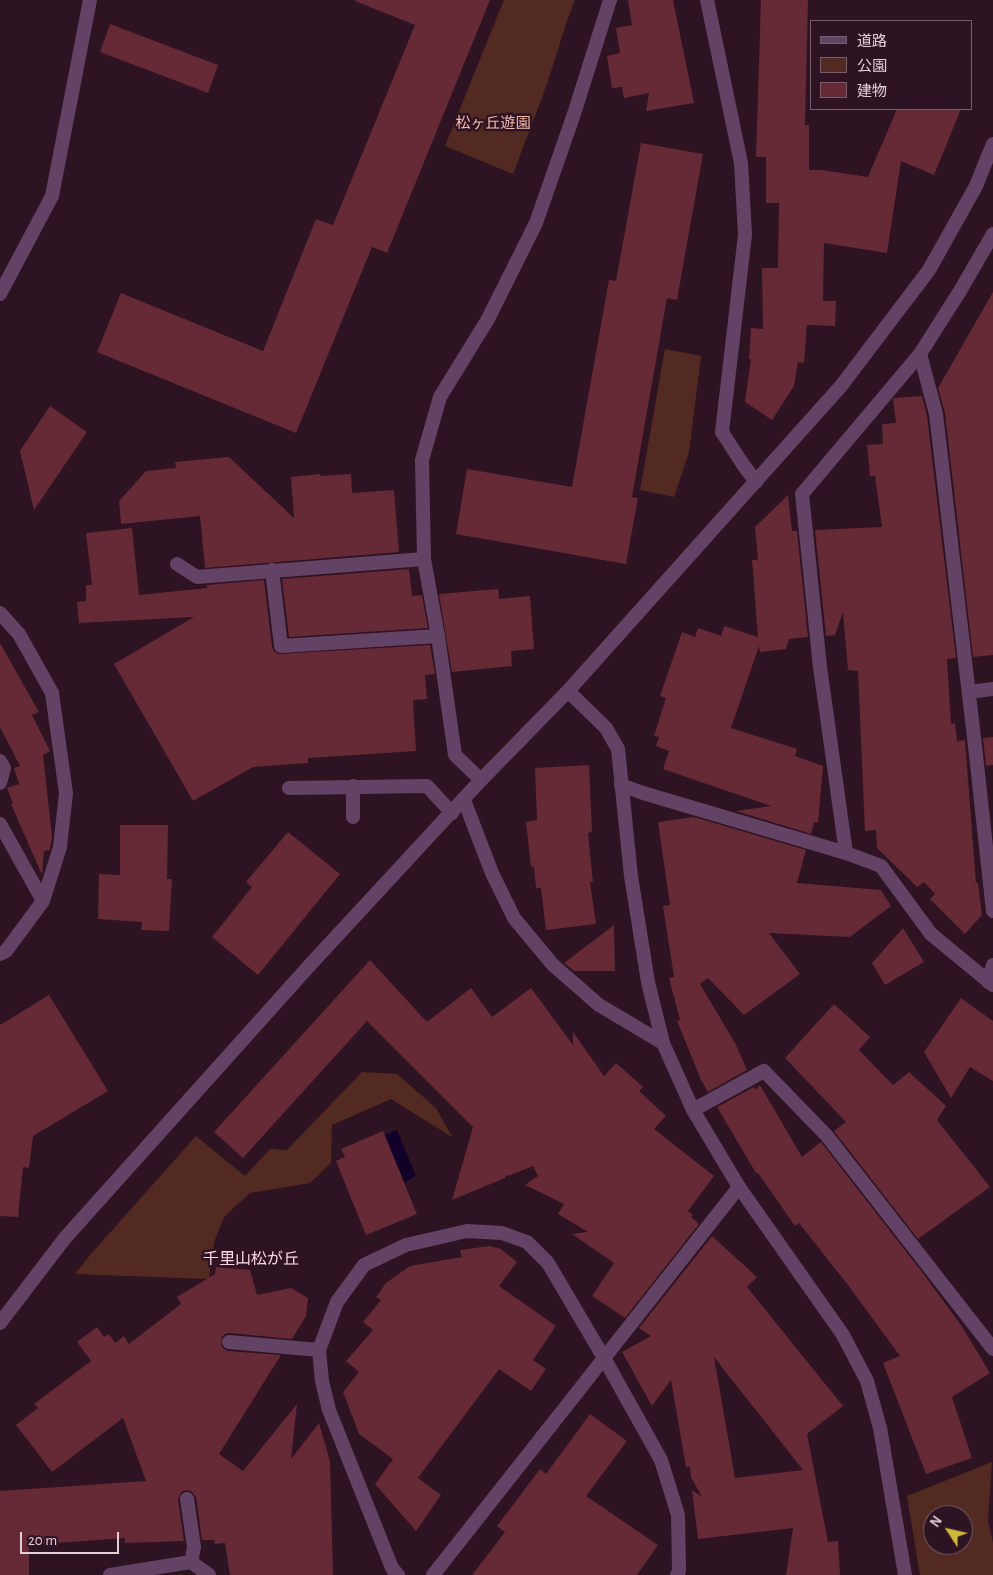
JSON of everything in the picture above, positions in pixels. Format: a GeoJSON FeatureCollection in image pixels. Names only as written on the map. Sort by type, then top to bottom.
{"type":"FeatureCollection","features":[{"type":"Feature","properties":{"kind":"street"},"geometry":{"type":"LineString","coordinates":[[0,294],[52,196],[90,0]]}},
{"type":"Feature","properties":{"kind":"street"},"geometry":{"type":"LineString","coordinates":[[482,780],[455,755],[438,636],[424,559],[422,460],[440,397],[488,319],[536,223],[574,114],[610,0]]}},
{"type":"Feature","properties":{"kind":"street"},"geometry":{"type":"LineString","coordinates":[[707,0],[740,163],[745,235],[722,432],[756,482]]}},
{"type":"Feature","properties":{"kind":"street"},"geometry":{"type":"LineString","coordinates":[[0,1322],[4,1308],[302,974],[482,780],[568,691],[841,386],[929,270],[976,186],[993,144]]}},
{"type":"Feature","properties":{"kind":"street"},"geometry":{"type":"LineString","coordinates":[[846,853],[820,667],[802,494],[920,354],[993,234]]}},
{"type":"Feature","properties":{"kind":"street"},"geometry":{"type":"LineString","coordinates":[[920,354],[936,414],[993,911]]}},
{"type":"Feature","properties":{"kind":"street"},"geometry":{"type":"LineString","coordinates":[[177,564],[197,577],[424,559]]}},
{"type":"Feature","properties":{"kind":"street"},"geometry":{"type":"LineString","coordinates":[[272,570],[281,646],[438,636]]}},
{"type":"Feature","properties":{"kind":"street"},"geometry":{"type":"LineString","coordinates":[[0,612],[19,634],[52,694],[66,793],[60,847],[43,901],[6,951],[0,954]]}},
{"type":"Feature","properties":{"kind":"street"},"geometry":{"type":"LineString","coordinates":[[969,692],[993,689]]}},
{"type":"Feature","properties":{"kind":"street"},"geometry":{"type":"LineString","coordinates":[[568,691],[606,728],[618,750],[631,876],[647,972],[663,1043],[693,1110],[739,1186],[843,1335],[867,1381],[880,1428],[905,1575]]}},
{"type":"Feature","properties":{"kind":"street"},"geometry":{"type":"LineString","coordinates":[[0,761],[4,768],[0,783]]}},
{"type":"Feature","properties":{"kind":"street"},"geometry":{"type":"LineString","coordinates":[[621,785],[846,853],[881,866],[931,934],[991,984]]}},
{"type":"Feature","properties":{"kind":"street"},"geometry":{"type":"LineString","coordinates":[[353,817],[354,786]]}},
{"type":"Feature","properties":{"kind":"street"},"geometry":{"type":"LineString","coordinates":[[288,788],[427,786],[452,813]]}},
{"type":"Feature","properties":{"kind":"street"},"geometry":{"type":"LineString","coordinates":[[464,800],[492,873],[514,918],[553,965],[599,1005],[663,1043]]}},
{"type":"Feature","properties":{"kind":"street"},"geometry":{"type":"LineString","coordinates":[[0,824],[43,901]]}},
{"type":"Feature","properties":{"kind":"street"},"geometry":{"type":"LineString","coordinates":[[991,984],[993,965]]}},
{"type":"Feature","properties":{"kind":"street"},"geometry":{"type":"LineString","coordinates":[[693,1110],[764,1071],[826,1136],[993,1349]]}},
{"type":"Feature","properties":{"kind":"street"},"geometry":{"type":"LineString","coordinates":[[433,1575],[739,1186]]}},
{"type":"Feature","properties":{"kind":"street"},"geometry":{"type":"LineString","coordinates":[[398,1575],[392,1568],[329,1410],[322,1381],[320,1350],[336,1302],[364,1265],[406,1245],[467,1231],[502,1233],[527,1242],[548,1263],[661,1460],[678,1515],[679,1571],[677,1575]]}},
{"type":"Feature","properties":{"kind":"street"},"geometry":{"type":"LineString","coordinates":[[229,1342],[320,1350]]}},
{"type":"Feature","properties":{"kind":"street"},"geometry":{"type":"LineString","coordinates":[[187,1499],[194,1547],[191,1562]]}},
{"type":"Feature","properties":{"kind":"street"},"geometry":{"type":"LineString","coordinates":[[110,1575],[191,1562],[209,1575]]}},
{"type":"Feature","properties":{"kind":"green space","name":"松ヶ丘遊園"},"geometry":{"type":"Polygon","coordinates":[[[504,0],[575,0],[547,84],[513,174],[445,146],[504,0]]]}},
{"type":"Feature","properties":{"kind":"green space"},"geometry":{"type":"Polygon","coordinates":[[[665,349],[701,356],[689,452],[674,497],[640,490],[665,349]]]}},
{"type":"Feature","properties":{"kind":"green space"},"geometry":{"type":"Polygon","coordinates":[[[362,1072],[397,1074],[436,1108],[452,1137],[391,1099],[332,1125],[331,1163],[310,1183],[250,1193],[224,1217],[214,1242],[209,1279],[75,1274],[196,1136],[245,1176],[270,1149],[287,1150],[362,1072]]]}},
{"type":"Feature","properties":{"kind":"green space"},"geometry":{"type":"Polygon","coordinates":[[[992,1462],[988,1521],[993,1543],[993,1575],[920,1575],[907,1496],[992,1462]]]}},
{"type":"Feature","properties":{"kind":"shaded area"},"geometry":{"type":"Polygon","coordinates":[[[397,1130],[416,1176],[404,1182],[385,1135],[397,1130]]]}},
{"type":"Feature","properties":{"kind":"building"},"geometry":{"type":"Polygon","coordinates":[[[356,0],[490,0],[387,253],[372,247],[296,433],[97,352],[121,293],[263,351],[316,219],[333,225],[415,25],[356,0]]]}},
{"type":"Feature","properties":{"kind":"building"},"geometry":{"type":"Polygon","coordinates":[[[628,0],[673,0],[694,103],[646,111],[649,93],[624,98],[622,87],[612,88],[607,56],[620,53],[616,28],[632,25],[628,0]]]}},
{"type":"Feature","properties":{"kind":"building"},"geometry":{"type":"Polygon","coordinates":[[[761,0],[808,0],[805,125],[809,125],[809,170],[868,177],[897,110],[961,110],[934,175],[901,161],[887,253],[824,243],[823,301],[836,301],[835,326],[807,325],[804,363],[798,362],[794,386],[772,420],[745,402],[751,359],[749,359],[751,328],[763,329],[762,268],[778,268],[779,203],[766,203],[766,157],[756,157],[761,0]]]}},
{"type":"Feature","properties":{"kind":"building"},"geometry":{"type":"Polygon","coordinates":[[[110,24],[218,65],[208,93],[100,52],[110,24]]]}},
{"type":"Feature","properties":{"kind":"building"},"geometry":{"type":"Polygon","coordinates":[[[641,143],[703,154],[677,300],[667,298],[632,497],[638,498],[626,564],[456,534],[467,469],[572,487],[609,280],[616,281],[641,143]]]}},
{"type":"Feature","properties":{"kind":"building"},"geometry":{"type":"Polygon","coordinates":[[[993,292],[993,655],[973,657],[945,413],[938,388],[993,292]]]}},
{"type":"Feature","properties":{"kind":"building"},"geometry":{"type":"Polygon","coordinates":[[[922,396],[927,416],[956,658],[947,659],[951,724],[955,723],[957,741],[965,740],[976,883],[978,883],[982,915],[965,934],[930,899],[935,894],[924,882],[917,887],[877,848],[876,830],[865,831],[858,671],[848,670],[843,612],[835,635],[826,636],[815,530],[882,527],[875,476],[870,476],[867,445],[883,444],[882,424],[896,423],[894,398],[922,396]]]}},
{"type":"Feature","properties":{"kind":"building"},"geometry":{"type":"Polygon","coordinates":[[[50,406],[87,432],[34,510],[20,451],[50,406]]]}},
{"type":"Feature","properties":{"kind":"building"},"geometry":{"type":"Polygon","coordinates":[[[229,457],[294,518],[291,477],[320,474],[320,476],[351,474],[352,493],[394,490],[399,552],[205,568],[200,516],[121,524],[119,501],[146,471],[176,468],[175,462],[229,457]]]}},
{"type":"Feature","properties":{"kind":"building"},"geometry":{"type":"Polygon","coordinates":[[[788,495],[792,531],[797,531],[808,637],[789,639],[786,649],[760,652],[759,646],[731,728],[797,749],[795,756],[823,766],[818,823],[814,822],[811,834],[736,811],[771,806],[663,769],[669,751],[656,746],[659,737],[654,736],[666,698],[660,696],[682,632],[695,637],[698,628],[721,636],[724,626],[758,637],[752,560],[758,560],[755,527],[788,495]]]}},
{"type":"Feature","properties":{"kind":"building"},"geometry":{"type":"Polygon","coordinates":[[[132,528],[139,595],[207,588],[207,585],[264,580],[272,647],[278,654],[430,645],[435,674],[425,675],[427,699],[413,700],[416,751],[308,758],[308,763],[253,767],[193,801],[114,664],[194,617],[79,623],[77,602],[86,601],[86,585],[92,585],[86,533],[132,528]]]}},
{"type":"Feature","properties":{"kind":"building"},"geometry":{"type":"Polygon","coordinates":[[[409,569],[412,596],[422,595],[428,628],[289,637],[282,579],[409,569]]]}},
{"type":"Feature","properties":{"kind":"building"},"geometry":{"type":"Polygon","coordinates":[[[498,589],[499,599],[530,596],[534,649],[511,651],[512,666],[452,672],[439,594],[498,589]]]}},
{"type":"Feature","properties":{"kind":"building"},"geometry":{"type":"Polygon","coordinates":[[[0,643],[39,712],[32,715],[50,751],[43,755],[52,836],[50,850],[44,851],[42,875],[11,804],[13,803],[7,788],[19,784],[14,768],[20,766],[0,727],[0,643]]]}},
{"type":"Feature","properties":{"kind":"building"},"geometry":{"type":"Polygon","coordinates":[[[993,737],[993,765],[986,766],[983,738],[993,737]]]}},
{"type":"Feature","properties":{"kind":"building"},"geometry":{"type":"Polygon","coordinates":[[[589,765],[592,832],[588,833],[593,882],[590,882],[596,924],[546,930],[541,888],[536,888],[534,866],[531,867],[526,822],[537,820],[535,768],[589,765]]]}},
{"type":"Feature","properties":{"kind":"building"},"geometry":{"type":"Polygon","coordinates":[[[694,817],[806,850],[797,883],[881,890],[891,906],[850,937],[769,933],[800,974],[744,1015],[708,978],[700,984],[735,1043],[747,1070],[708,1092],[701,1080],[677,1021],[680,1020],[669,978],[674,977],[663,906],[670,905],[658,822],[694,817]]]}},
{"type":"Feature","properties":{"kind":"building"},"geometry":{"type":"Polygon","coordinates":[[[120,825],[168,825],[167,879],[172,879],[169,931],[141,930],[142,922],[98,919],[99,874],[120,875],[120,825]]]}},
{"type":"Feature","properties":{"kind":"building"},"geometry":{"type":"Polygon","coordinates":[[[288,832],[340,874],[258,975],[212,937],[252,887],[246,882],[288,832]]]}},
{"type":"Feature","properties":{"kind":"building"},"geometry":{"type":"Polygon","coordinates":[[[614,925],[615,971],[574,971],[564,963],[614,925]]]}},
{"type":"Feature","properties":{"kind":"building"},"geometry":{"type":"Polygon","coordinates":[[[903,928],[924,962],[885,985],[872,963],[903,928]]]}},
{"type":"Feature","properties":{"kind":"building"},"geometry":{"type":"Polygon","coordinates":[[[370,960],[427,1022],[471,988],[492,1017],[531,988],[573,1045],[573,1032],[604,1076],[616,1063],[643,1087],[639,1091],[666,1116],[654,1129],[714,1176],[688,1211],[693,1215],[691,1217],[699,1224],[625,1318],[592,1296],[614,1263],[572,1234],[588,1232],[558,1214],[564,1204],[525,1185],[538,1176],[533,1166],[508,1176],[506,1175],[505,1178],[452,1200],[473,1127],[367,1021],[243,1158],[214,1132],[370,960]]]}},
{"type":"Feature","properties":{"kind":"building"},"geometry":{"type":"Polygon","coordinates":[[[49,995],[108,1091],[33,1136],[29,1168],[23,1167],[18,1217],[0,1216],[0,1025],[49,995]]]}},
{"type":"Feature","properties":{"kind":"building"},"geometry":{"type":"Polygon","coordinates":[[[961,998],[993,1021],[993,1081],[970,1067],[951,1098],[924,1052],[961,998]]]}},
{"type":"Feature","properties":{"kind":"building"},"geometry":{"type":"Polygon","coordinates":[[[834,1004],[870,1037],[859,1050],[893,1085],[909,1072],[946,1106],[937,1120],[990,1187],[918,1239],[834,1131],[846,1122],[785,1058],[834,1004]]]}},
{"type":"Feature","properties":{"kind":"building"},"geometry":{"type":"Polygon","coordinates":[[[760,1085],[802,1157],[821,1142],[961,1325],[990,1373],[952,1397],[972,1458],[926,1474],[883,1363],[900,1356],[848,1285],[799,1223],[795,1226],[758,1173],[756,1173],[717,1107],[754,1087],[755,1090],[760,1085]]]}},
{"type":"Feature","properties":{"kind":"building"},"geometry":{"type":"Polygon","coordinates":[[[383,1131],[417,1214],[366,1235],[336,1161],[345,1157],[341,1149],[383,1131]]]}},
{"type":"Feature","properties":{"kind":"building"},"geometry":{"type":"Polygon","coordinates":[[[712,1236],[757,1277],[747,1287],[843,1406],[807,1434],[828,1542],[838,1541],[840,1575],[786,1575],[793,1528],[698,1539],[692,1490],[702,1497],[691,1477],[690,1467],[686,1467],[671,1380],[652,1406],[622,1352],[651,1336],[639,1328],[712,1236]],[[714,1357],[735,1478],[803,1470],[714,1357]]]}},
{"type":"Feature","properties":{"kind":"building"},"geometry":{"type":"Polygon","coordinates":[[[490,1246],[501,1249],[517,1262],[499,1286],[556,1326],[533,1360],[546,1369],[531,1391],[499,1369],[418,1478],[441,1495],[416,1531],[375,1484],[393,1459],[359,1434],[343,1392],[359,1372],[346,1361],[373,1330],[363,1322],[381,1300],[376,1297],[386,1283],[410,1266],[462,1257],[460,1250],[490,1246]]]}},
{"type":"Feature","properties":{"kind":"building"},"geometry":{"type":"Polygon","coordinates":[[[216,1267],[250,1270],[257,1295],[291,1288],[308,1298],[306,1316],[292,1339],[230,1333],[222,1337],[221,1345],[228,1351],[281,1355],[219,1454],[243,1471],[297,1404],[291,1459],[319,1423],[330,1461],[333,1575],[230,1575],[225,1543],[215,1544],[214,1540],[202,1540],[196,1497],[191,1491],[186,1490],[181,1492],[178,1500],[184,1541],[125,1543],[125,1538],[29,1545],[29,1575],[0,1575],[0,1491],[146,1481],[123,1418],[52,1472],[16,1425],[38,1408],[34,1404],[91,1361],[77,1342],[97,1327],[104,1337],[109,1334],[115,1343],[124,1336],[129,1344],[181,1304],[177,1297],[215,1274],[216,1267]]]}},
{"type":"Feature","properties":{"kind":"building"},"geometry":{"type":"Polygon","coordinates":[[[590,1414],[627,1441],[586,1496],[658,1545],[637,1575],[472,1575],[505,1532],[497,1526],[540,1469],[546,1474],[590,1414]]]}},
{"type":"Feature","properties":{"kind":"district","name":"千里山松が丘"},"geometry":{"type":"Point","coordinates":[251,1259]}}]}
